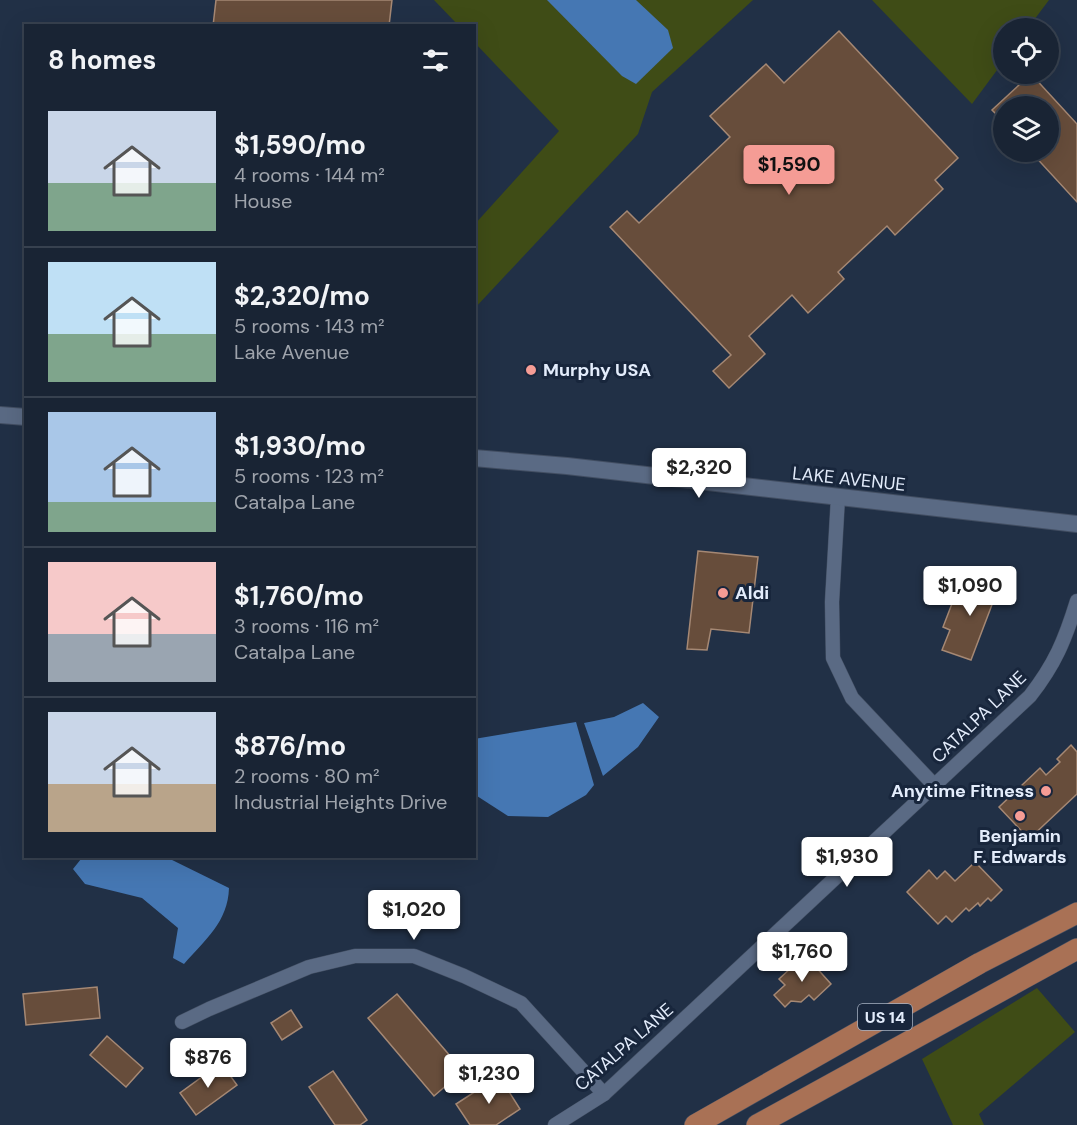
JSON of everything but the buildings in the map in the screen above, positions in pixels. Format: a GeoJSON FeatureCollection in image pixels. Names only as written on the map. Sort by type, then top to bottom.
{"type":"FeatureCollection","features":[{"type":"Feature","properties":{"kind":"main road","name":"US 14"},"geometry":{"type":"LineString","coordinates":[[695,1125],[980,963],[1077,913]]}},
{"type":"Feature","properties":{"kind":"main road","name":"US 14"},"geometry":{"type":"LineString","coordinates":[[757,1125],[1077,949]]}},
{"type":"Feature","properties":{"kind":"street"},"geometry":{"type":"LineString","coordinates":[[0,415],[24,417]]}},
{"type":"Feature","properties":{"kind":"street","name":"LAKE AVENUE"},"geometry":{"type":"LineString","coordinates":[[476,458],[1077,524]]}},
{"type":"Feature","properties":{"kind":"street"},"geometry":{"type":"LineString","coordinates":[[838,497],[832,602],[834,658],[852,698],[934,785]]}},
{"type":"Feature","properties":{"kind":"street","name":"CATALPA LANE"},"geometry":{"type":"LineString","coordinates":[[555,1125],[604,1094],[1030,696],[1046,675],[1065,640],[1077,601]]}},
{"type":"Feature","properties":{"kind":"street"},"geometry":{"type":"LineString","coordinates":[[182,1022],[309,967],[355,956],[414,956],[521,1003],[604,1094]]}},
{"type":"Feature","properties":{"kind":"green space"},"geometry":{"type":"Polygon","coordinates":[[[434,0],[753,0],[652,92],[638,134],[476,307],[476,223],[559,131],[476,44],[476,24],[457,24],[434,0]]]}},
{"type":"Feature","properties":{"kind":"green space"},"geometry":{"type":"Polygon","coordinates":[[[872,0],[1049,0],[1036,18],[993,18],[993,76],[972,104],[872,0]]]}},
{"type":"Feature","properties":{"kind":"green space"},"geometry":{"type":"Polygon","coordinates":[[[1037,988],[1075,1032],[979,1114],[984,1125],[953,1125],[922,1059],[1037,988]]]}},
{"type":"Feature","properties":{"kind":"water"},"geometry":{"type":"Polygon","coordinates":[[[547,0],[636,0],[668,30],[673,48],[636,84],[622,76],[547,0]]]}},
{"type":"Feature","properties":{"kind":"water"},"geometry":{"type":"Polygon","coordinates":[[[643,703],[659,717],[638,747],[603,776],[584,723],[614,717],[643,703]]]}},
{"type":"Feature","properties":{"kind":"water"},"geometry":{"type":"Polygon","coordinates":[[[576,722],[594,785],[586,795],[548,817],[508,816],[476,794],[476,739],[576,722]]]}},
{"type":"Feature","properties":{"kind":"water"},"geometry":{"type":"Polygon","coordinates":[[[168,858],[229,888],[228,900],[214,930],[184,964],[173,958],[178,928],[142,898],[85,884],[73,869],[81,859],[168,858]]]}},
{"type":"Feature","properties":{"kind":"place","name":"Murphy USA"},"geometry":{"type":"Point","coordinates":[531,370]}},
{"type":"Feature","properties":{"kind":"place","name":"Aldi"},"geometry":{"type":"Point","coordinates":[723,593]}},
{"type":"Feature","properties":{"kind":"place","name":"Anytime Fitness"},"geometry":{"type":"Point","coordinates":[1046,791]}},
{"type":"Feature","properties":{"kind":"place","name":"Benjamin F. Edwards"},"geometry":{"type":"Point","coordinates":[1020,816]}}]}
